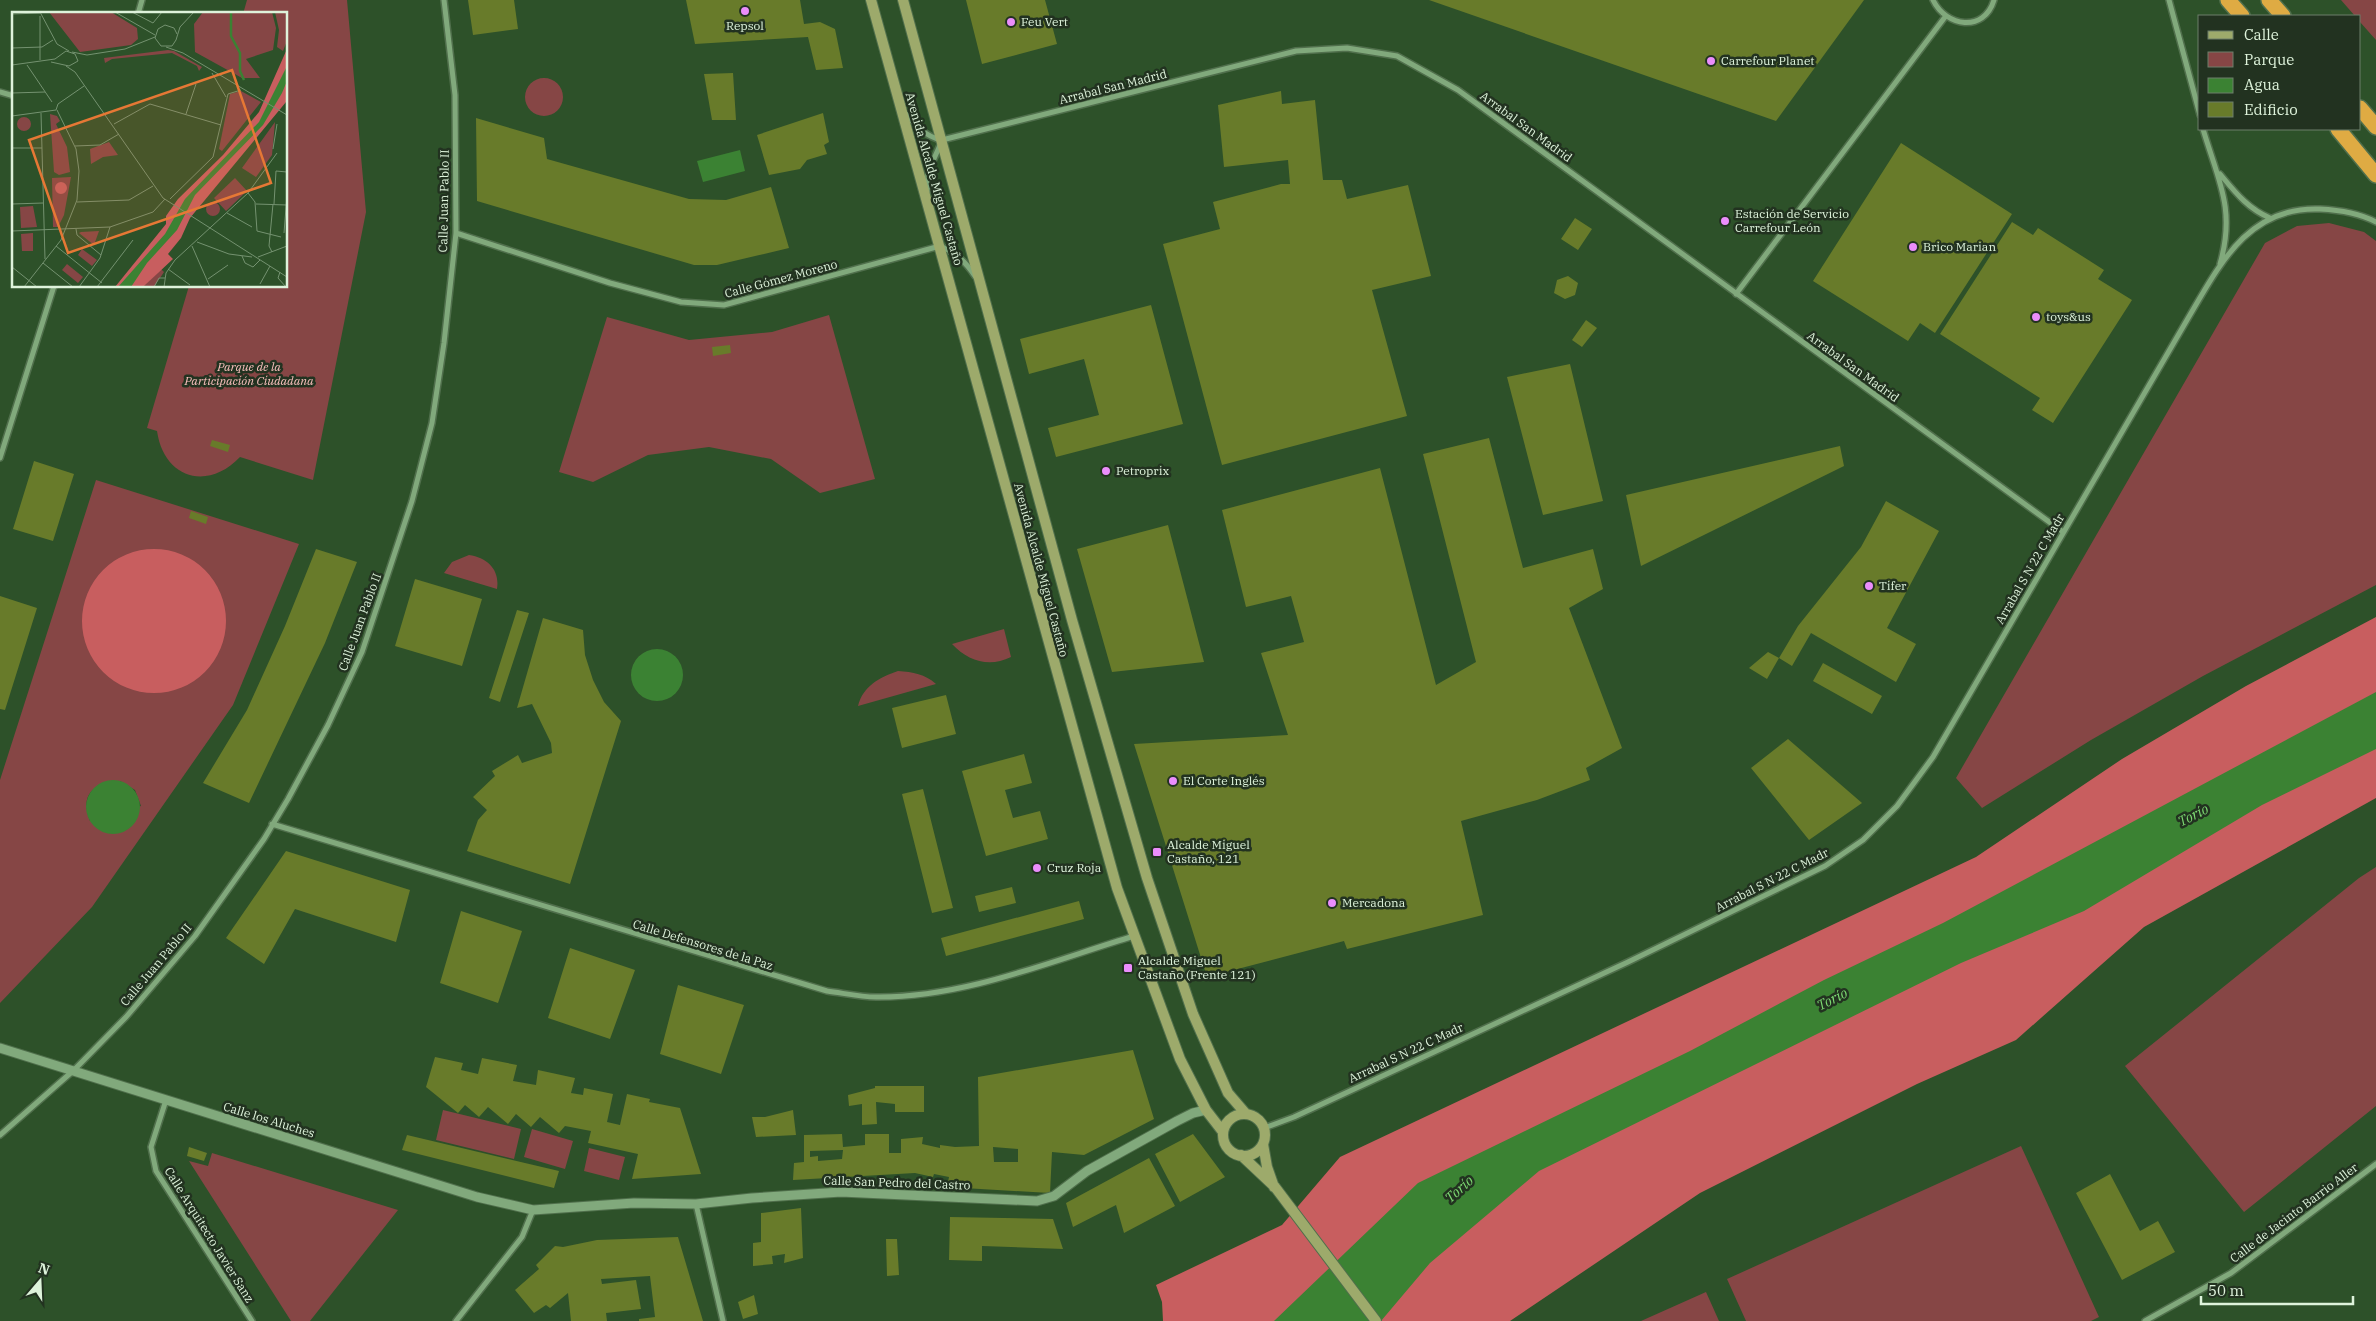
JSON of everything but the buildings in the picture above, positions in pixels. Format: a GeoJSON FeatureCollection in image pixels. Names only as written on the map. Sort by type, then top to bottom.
{"type":"FeatureCollection","features":[{"type":"Feature","properties":{"kind":"highway"},"geometry":{"type":"LineString","coordinates":[[2228,0],[2241,15]]}},
{"type":"Feature","properties":{"kind":"highway"},"geometry":{"type":"LineString","coordinates":[[2269,0],[2282,15]]}},
{"type":"Feature","properties":{"kind":"highway"},"geometry":{"type":"LineString","coordinates":[[2361,109],[2376,128]]}},
{"type":"Feature","properties":{"kind":"highway"},"geometry":{"type":"LineString","coordinates":[[2339,130],[2376,175]]}},
{"type":"Feature","properties":{"kind":"main road","name":"Avenida Alcalde Miguel Castaño"},"geometry":{"type":"LineString","coordinates":[[871,0],[927,196],[1060,689],[1117,888],[1180,1058],[1206,1110],[1223,1132]]}},
{"type":"Feature","properties":{"kind":"main road","name":"Avenida Alcalde Miguel Castaño"},"geometry":{"type":"LineString","coordinates":[[902,0],[942,140],[1072,620],[1150,887],[1193,1014],[1228,1093],[1246,1114]]}},
{"type":"Feature","properties":{"kind":"main road"},"geometry":{"type":"LineString","coordinates":[[1275,1188],[1267,1167],[1262,1144],[1264,1128],[1257,1118],[1246,1114],[1240,1114],[1228,1120],[1223,1132],[1229,1150],[1241,1155],[1275,1188],[1376,1321]]}},
{"type":"Feature","properties":{"kind":"main road"},"geometry":{"type":"LineString","coordinates":[[1241,1155],[1253,1153],[1262,1144]]}},
{"type":"Feature","properties":{"kind":"street","name":"Calle Juan Pablo II"},"geometry":{"type":"LineString","coordinates":[[0,1135],[74,1070],[126,1017],[195,936],[272,824],[328,725],[362,652],[412,501],[432,423],[456,234],[455,95],[444,0]]}},
{"type":"Feature","properties":{"kind":"street"},"geometry":{"type":"LineString","coordinates":[[1933,0],[1938,10],[1945,17],[1955,22],[1966,23],[1977,20],[1986,14],[1994,0]]}},
{"type":"Feature","properties":{"kind":"street"},"geometry":{"type":"LineString","coordinates":[[2170,0],[2198,107]]}},
{"type":"Feature","properties":{"kind":"street"},"geometry":{"type":"LineString","coordinates":[[1736,294],[1945,17]]}},
{"type":"Feature","properties":{"kind":"street","name":"Arrabal San Madrid"},"geometry":{"type":"LineString","coordinates":[[942,140],[1296,51],[1347,48],[1396,56],[1458,90],[2063,532]]}},
{"type":"Feature","properties":{"kind":"street"},"geometry":{"type":"LineString","coordinates":[[902,110],[917,128],[930,137],[942,140],[928,172],[927,196]]}},
{"type":"Feature","properties":{"kind":"street","name":"Arrabal S N 22 C Madr"},"geometry":{"type":"LineString","coordinates":[[2203,130],[2218,171],[2228,224],[2226,243],[2219,266]]}},
{"type":"Feature","properties":{"kind":"street","name":"Arrabal S N 22 C Madr"},"geometry":{"type":"LineString","coordinates":[[2218,171],[2238,196],[2258,213],[2270,218]]}},
{"type":"Feature","properties":{"kind":"street","name":"Arrabal S N 22 C Madr"},"geometry":{"type":"LineString","coordinates":[[1264,1128],[1628,962],[1825,866],[1863,840],[1898,806],[1933,757],[2219,266],[2243,237],[2270,218],[2310,209],[2339,210],[2366,217],[2376,222]]}},
{"type":"Feature","properties":{"kind":"street","name":"Calle Gómez Moreno"},"geometry":{"type":"LineString","coordinates":[[456,234],[610,283],[664,298],[682,302],[724,305],[940,246]]}},
{"type":"Feature","properties":{"kind":"street"},"geometry":{"type":"LineString","coordinates":[[940,246],[954,252],[967,264],[981,284]]}},
{"type":"Feature","properties":{"kind":"street"},"geometry":{"type":"LineString","coordinates":[[0,458],[53,288]]}},
{"type":"Feature","properties":{"kind":"street","name":"Calle Defensores de la Paz"},"geometry":{"type":"LineString","coordinates":[[272,824],[827,991],[876,997],[919,994],[968,986],[1134,936]]}},
{"type":"Feature","properties":{"kind":"street","name":"Calle los Aluches"},"geometry":{"type":"LineString","coordinates":[[0,1048],[476,1197],[533,1210]]}},
{"type":"Feature","properties":{"kind":"street","name":"Calle Arquitecto Javier Sanz"},"geometry":{"type":"LineString","coordinates":[[166,1100],[151,1147],[156,1171],[252,1321]]}},
{"type":"Feature","properties":{"kind":"street","name":"Calle San Pedro del Castro"},"geometry":{"type":"LineString","coordinates":[[533,1210],[634,1203],[696,1204],[841,1192],[1037,1201],[1054,1196],[1087,1172],[1177,1121],[1193,1113],[1206,1110]]}},
{"type":"Feature","properties":{"kind":"street","name":"Calle de Jacinto Barrio Aller"},"geometry":{"type":"LineString","coordinates":[[2145,1321],[2231,1273],[2376,1164]]}},
{"type":"Feature","properties":{"kind":"street"},"geometry":{"type":"LineString","coordinates":[[696,1204],[723,1321]]}},
{"type":"Feature","properties":{"kind":"street"},"geometry":{"type":"LineString","coordinates":[[456,1321],[522,1237],[533,1210]]}},
{"type":"Feature","properties":{"kind":"green space","name":"Parque de la Participación Ciudadana"},"geometry":{"type":"Polygon","coordinates":[[[247,0],[347,0],[366,212],[313,480],[240,457],[228,468],[215,474],[189,475],[178,469],[168,460],[161,447],[157,431],[147,428],[188,288],[288,288],[288,12],[244,12],[247,0]]]}},
{"type":"Feature","properties":{"kind":"green space"},"geometry":{"type":"Polygon","coordinates":[[[2341,0],[2376,0],[2376,40],[2361,23],[2361,15],[2354,15],[2341,0]]]}},
{"type":"Feature","properties":{"kind":"green space"},"geometry":{"type":"Polygon","coordinates":[[[544,78],[557,84],[563,97],[557,110],[544,116],[531,110],[525,97],[531,84],[544,78]]]}},
{"type":"Feature","properties":{"kind":"green space"},"geometry":{"type":"Polygon","coordinates":[[[2329,223],[2364,232],[2376,241],[2376,585],[2203,676],[2091,740],[1982,808],[1956,778],[2265,243],[2297,226],[2329,223]]]}},
{"type":"Feature","properties":{"kind":"green space"},"geometry":{"type":"Polygon","coordinates":[[[829,315],[875,479],[820,493],[771,459],[709,447],[648,455],[593,482],[559,472],[607,317],[689,340],[772,332],[829,315]]]}},
{"type":"Feature","properties":{"kind":"green space"},"geometry":{"type":"Polygon","coordinates":[[[96,480],[299,544],[233,705],[92,907],[0,1003],[0,780],[96,480]],[[120,781],[97,787],[88,797],[87,811],[90,821],[141,806],[135,790],[120,781]]]}},
{"type":"Feature","properties":{"kind":"green space"},"geometry":{"type":"Polygon","coordinates":[[[469,555],[482,559],[491,566],[497,576],[497,589],[444,573],[452,562],[469,555]]]}},
{"type":"Feature","properties":{"kind":"green space"},"geometry":{"type":"Polygon","coordinates":[[[1004,629],[1011,657],[1003,660],[995,662],[979,661],[965,655],[952,644],[1004,629]]]}},
{"type":"Feature","properties":{"kind":"green space"},"geometry":{"type":"Polygon","coordinates":[[[898,671],[919,674],[936,684],[858,706],[860,699],[873,683],[898,671]]]}},
{"type":"Feature","properties":{"kind":"green space"},"geometry":{"type":"Polygon","coordinates":[[[2376,867],[2376,1106],[2244,1212],[2125,1066],[2359,878],[2376,867]]]}},
{"type":"Feature","properties":{"kind":"green space"},"geometry":{"type":"Polygon","coordinates":[[[443,1110],[521,1129],[514,1159],[436,1140],[443,1110]]]}},
{"type":"Feature","properties":{"kind":"green space"},"geometry":{"type":"Polygon","coordinates":[[[532,1129],[573,1141],[565,1169],[524,1157],[532,1129]]]}},
{"type":"Feature","properties":{"kind":"green space"},"geometry":{"type":"Polygon","coordinates":[[[2021,1146],[2099,1317],[2091,1321],[1746,1321],[1727,1279],[2021,1146]]]}},
{"type":"Feature","properties":{"kind":"green space"},"geometry":{"type":"Polygon","coordinates":[[[589,1148],[625,1157],[619,1180],[584,1171],[589,1148]]]}},
{"type":"Feature","properties":{"kind":"green space"},"geometry":{"type":"Polygon","coordinates":[[[212,1153],[398,1210],[310,1321],[291,1321],[189,1161],[208,1166],[212,1153]]]}},
{"type":"Feature","properties":{"kind":"green space"},"geometry":{"type":"Polygon","coordinates":[[[1706,1292],[1719,1321],[1641,1321],[1706,1292]]]}},
{"type":"Feature","properties":{"kind":"shaded area"},"geometry":{"type":"Polygon","coordinates":[[[154,549],[181,555],[194,561],[205,570],[214,581],[220,594],[226,621],[220,648],[214,661],[205,672],[194,681],[181,687],[154,693],[127,687],[114,681],[103,672],[94,661],[88,648],[82,621],[88,594],[94,581],[103,570],[114,561],[127,555],[154,549]]]}},
{"type":"Feature","properties":{"kind":"shaded area"},"geometry":{"type":"Polygon","coordinates":[[[2376,617],[2376,798],[2144,927],[2016,1040],[1917,1084],[1700,1193],[1510,1321],[1163,1321],[1162,1302],[1156,1285],[1282,1225],[1340,1157],[1976,857],[2122,759],[2246,686],[2376,617]]]}},
{"type":"Feature","properties":{"kind":"water"},"geometry":{"type":"Polygon","coordinates":[[[740,150],[745,171],[703,182],[697,161],[740,150]]]}},
{"type":"Feature","properties":{"kind":"water"},"geometry":{"type":"Polygon","coordinates":[[[652,649],[662,649],[671,653],[679,661],[683,675],[679,689],[671,697],[662,701],[652,701],[643,697],[635,689],[631,680],[631,670],[635,661],[643,653],[652,649]]]}},
{"type":"Feature","properties":{"kind":"water","name":"Torío"},"geometry":{"type":"Polygon","coordinates":[[[2376,692],[2376,749],[2262,805],[2084,911],[1961,963],[1539,1171],[1430,1263],[1381,1321],[1274,1321],[1418,1183],[1690,1051],[1824,980],[1943,923],[2376,692]]]}},
{"type":"Feature","properties":{"kind":"water"},"geometry":{"type":"Polygon","coordinates":[[[108,780],[118,780],[128,784],[136,792],[140,807],[136,822],[128,830],[118,834],[108,834],[98,830],[90,822],[86,812],[86,802],[90,792],[98,784],[108,780]]]}},
{"type":"Feature","properties":{"kind":"place","name":"Repsol"},"geometry":{"type":"Point","coordinates":[745,11]}},
{"type":"Feature","properties":{"kind":"place","name":"Feu Vert"},"geometry":{"type":"Point","coordinates":[1011,22]}},
{"type":"Feature","properties":{"kind":"place","name":"Carrefour Planet"},"geometry":{"type":"Point","coordinates":[1711,61]}},
{"type":"Feature","properties":{"kind":"place","name":"Estación de Servicio Carrefour León"},"geometry":{"type":"Point","coordinates":[1725,221]}},
{"type":"Feature","properties":{"kind":"place","name":"Brico Marian"},"geometry":{"type":"Point","coordinates":[1913,247]}},
{"type":"Feature","properties":{"kind":"place","name":"toys&us"},"geometry":{"type":"Point","coordinates":[2036,317]}},
{"type":"Feature","properties":{"kind":"place","name":"Petroprix"},"geometry":{"type":"Point","coordinates":[1106,471]}},
{"type":"Feature","properties":{"kind":"place","name":"Tifer"},"geometry":{"type":"Point","coordinates":[1869,586]}},
{"type":"Feature","properties":{"kind":"place","name":"El Corte Inglés"},"geometry":{"type":"Point","coordinates":[1173,781]}},
{"type":"Feature","properties":{"kind":"place","name":"Alcalde Miguel Castaño, 121"},"geometry":{"type":"Point","coordinates":[1157,852]}},
{"type":"Feature","properties":{"kind":"place","name":"Cruz Roja"},"geometry":{"type":"Point","coordinates":[1037,868]}},
{"type":"Feature","properties":{"kind":"place","name":"Mercadona"},"geometry":{"type":"Point","coordinates":[1332,903]}},
{"type":"Feature","properties":{"kind":"place","name":"Alcalde Miguel Castaño (Frente 121)"},"geometry":{"type":"Point","coordinates":[1128,968]}}]}
